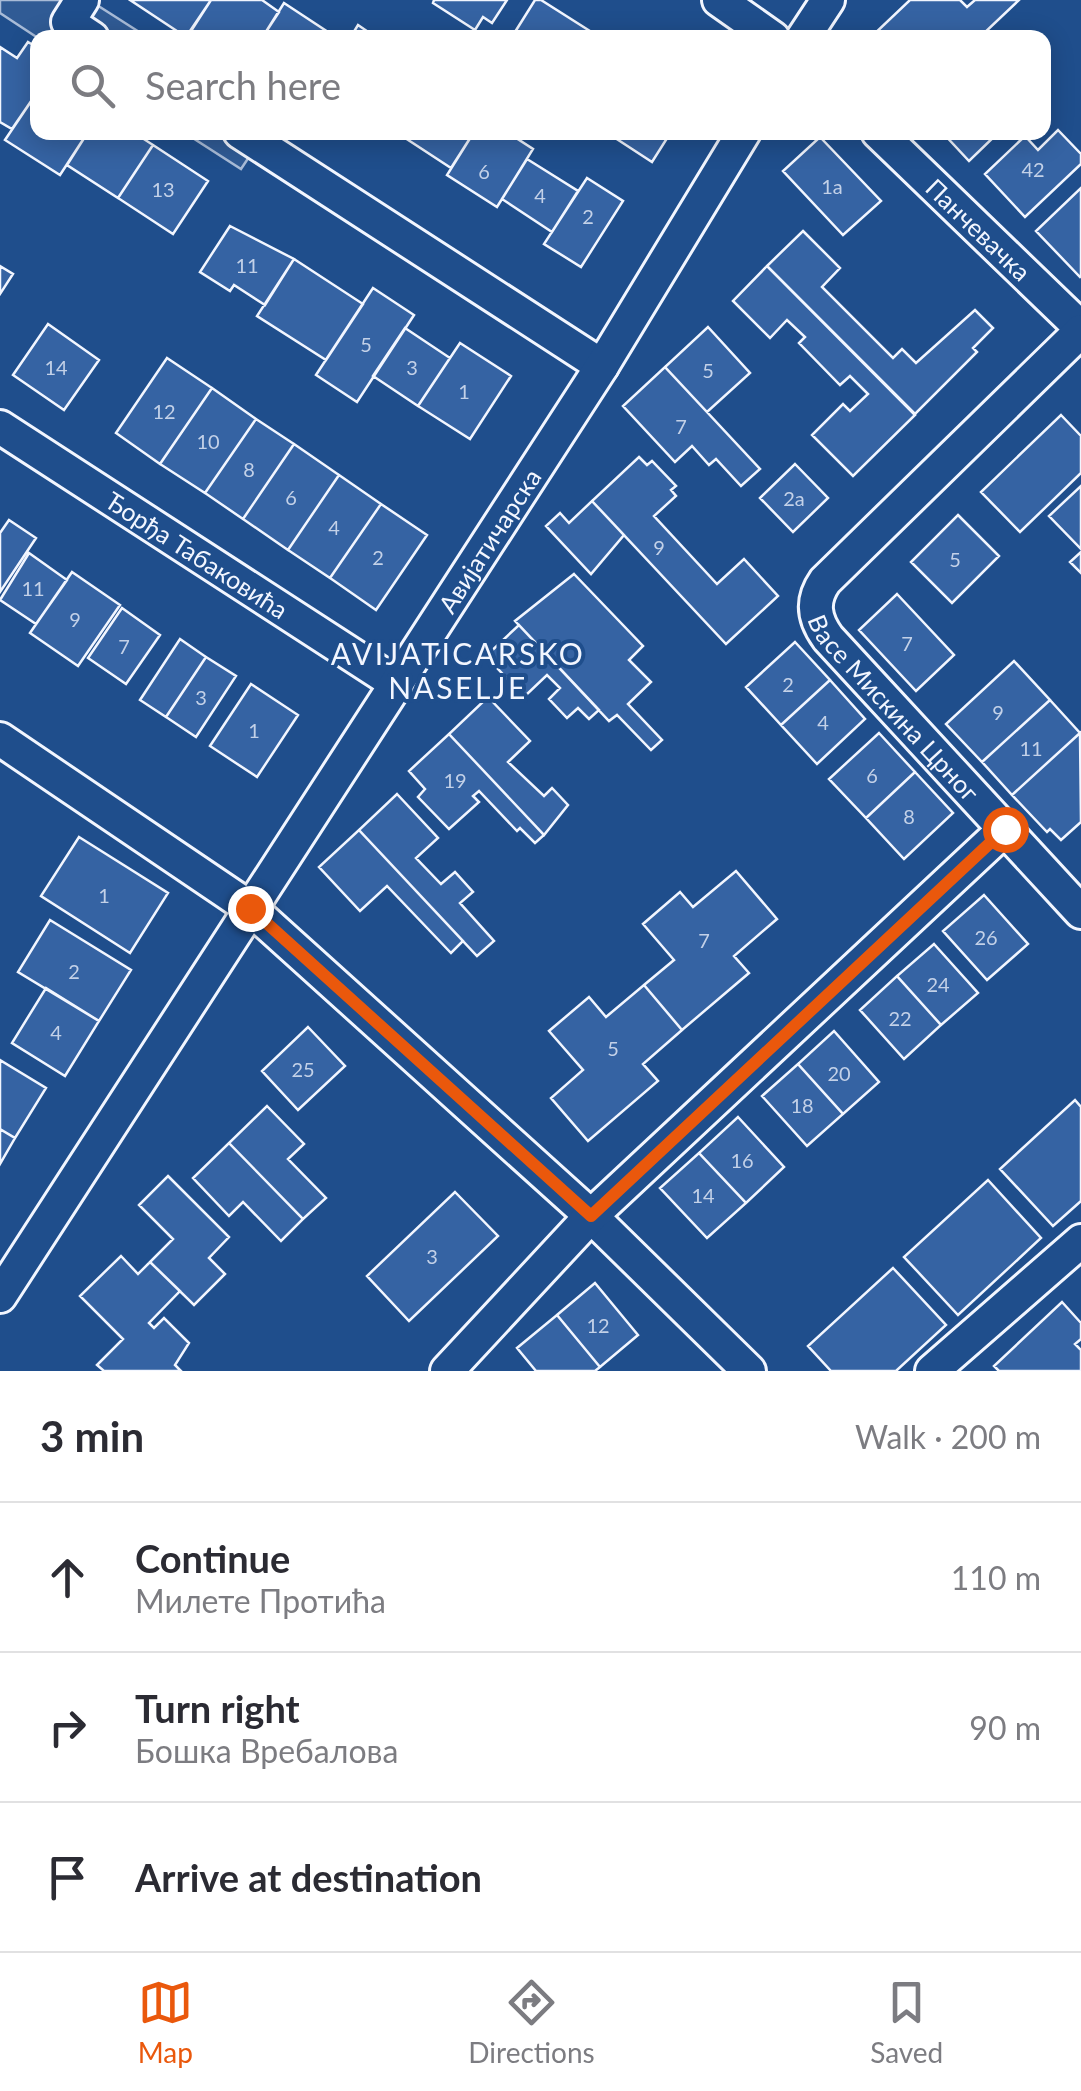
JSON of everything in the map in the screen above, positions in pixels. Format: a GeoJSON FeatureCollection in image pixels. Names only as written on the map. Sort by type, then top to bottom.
{"type":"FeatureCollection","features":[{"type":"Feature","properties":{"kind":"street"},"geometry":{"type":"LineString","coordinates":[[719,0],[762,30]]}},
{"type":"Feature","properties":{"kind":"street"},"geometry":{"type":"LineString","coordinates":[[808,30],[828,0]]}},
{"type":"Feature","properties":{"kind":"street"},"geometry":{"type":"LineString","coordinates":[[252,140],[602,366]]}},
{"type":"Feature","properties":{"kind":"street","name":"Авијатичарска"},"geometry":{"type":"LineString","coordinates":[[0,1296],[602,366],[739,140]]}},
{"type":"Feature","properties":{"kind":"street","name":"Панчевачка"},"geometry":{"type":"LineString","coordinates":[[886,140],[1081,330]]}},
{"type":"Feature","properties":{"kind":"street","name":"Васе Мискина Црног"},"geometry":{"type":"LineString","coordinates":[[1081,330],[826,581],[815,608],[819,625],[828,638],[1081,912]]}},
{"type":"Feature","properties":{"kind":"street","name":"Ђорђа Табаковића"},"geometry":{"type":"LineString","coordinates":[[0,427],[394,682]]}},
{"type":"Feature","properties":{"kind":"street"},"geometry":{"type":"LineString","coordinates":[[0,739],[250,908],[591,1216],[749,1371]]}},
{"type":"Feature","properties":{"kind":"street"},"geometry":{"type":"LineString","coordinates":[[447,1371],[591,1216],[1005,829]]}},
{"type":"Feature","properties":{"kind":"street"},"geometry":{"type":"LineString","coordinates":[[932,1371],[1081,1241]]}},
{"type":"Feature","properties":{"kind":"shaded area"},"geometry":{"type":"Polygon","coordinates":[[[0,0],[89,0],[136,30],[30,33],[0,13],[0,0]]]}},
{"type":"Feature","properties":{"kind":"shaded area"},"geometry":{"type":"Polygon","coordinates":[[[196,140],[260,140],[241,169],[196,140]]]}},
{"type":"Feature","properties":{"kind":"building"},"geometry":{"type":"Polygon","coordinates":[[[130,0],[211,0],[191,30],[175,30],[130,0]]]}},
{"type":"Feature","properties":{"kind":"building"},"geometry":{"type":"Polygon","coordinates":[[[211,0],[262,0],[279,12],[267,30],[192,30],[211,0]]]}},
{"type":"Feature","properties":{"kind":"building"},"geometry":{"type":"Polygon","coordinates":[[[507,0],[492,23],[483,17],[475,30],[433,3],[507,0]]]}},
{"type":"Feature","properties":{"kind":"building"},"geometry":{"type":"Polygon","coordinates":[[[535,0],[541,0],[588,30],[516,30],[535,0]]]}},
{"type":"Feature","properties":{"kind":"building"},"geometry":{"type":"Polygon","coordinates":[[[910,0],[960,0],[967,7],[975,0],[1019,0],[987,30],[878,30],[910,0]]]}},
{"type":"Feature","properties":{"kind":"building"},"geometry":{"type":"Polygon","coordinates":[[[284,3],[325,30],[267,30],[284,3]]]}},
{"type":"Feature","properties":{"kind":"building"},"geometry":{"type":"Polygon","coordinates":[[[30,43],[30,103],[12,129],[0,122],[0,47],[17,58],[30,43]]]}},
{"type":"Feature","properties":{"kind":"building"},"geometry":{"type":"Polygon","coordinates":[[[30,103],[30,140],[83,140],[60,175],[5,140],[30,103]]]}},
{"type":"Feature","properties":{"kind":"building"},"geometry":{"type":"Polygon","coordinates":[[[1058,130],[1081,154],[1081,164],[1025,217],[985,174],[1021,140],[1029,140],[1038,150],[1058,130]]]}},
{"type":"Feature","properties":{"kind":"building"},"geometry":{"type":"Polygon","coordinates":[[[83,140],[145,140],[153,145],[118,198],[67,165],[83,140]]]}},
{"type":"Feature","properties":{"kind":"building"},"geometry":{"type":"Polygon","coordinates":[[[408,140],[469,140],[451,168],[408,140]]]}},
{"type":"Feature","properties":{"kind":"building"},"geometry":{"type":"Polygon","coordinates":[[[469,140],[519,140],[533,149],[497,207],[447,175],[469,140]]]}},
{"type":"Feature","properties":{"kind":"building"},"geometry":{"type":"Polygon","coordinates":[[[618,140],[666,140],[652,162],[618,140]]]}},
{"type":"Feature","properties":{"kind":"building"},"geometry":{"type":"Polygon","coordinates":[[[817,140],[823,140],[881,201],[843,235],[783,171],[817,140]]]}},
{"type":"Feature","properties":{"kind":"building"},"geometry":{"type":"Polygon","coordinates":[[[949,140],[991,140],[969,161],[949,140]]]}},
{"type":"Feature","properties":{"kind":"building"},"geometry":{"type":"Polygon","coordinates":[[[153,145],[208,181],[173,234],[118,198],[153,145]]]}},
{"type":"Feature","properties":{"kind":"building"},"geometry":{"type":"Polygon","coordinates":[[[527,159],[578,191],[552,232],[502,199],[527,159]]]}},
{"type":"Feature","properties":{"kind":"building"},"geometry":{"type":"Polygon","coordinates":[[[587,178],[623,201],[581,267],[544,244],[587,178]]]}},
{"type":"Feature","properties":{"kind":"building"},"geometry":{"type":"Polygon","coordinates":[[[1081,188],[1081,276],[1080,277],[1036,231],[1081,188]]]}},
{"type":"Feature","properties":{"kind":"building"},"geometry":{"type":"Polygon","coordinates":[[[230,226],[294,259],[265,305],[234,285],[230,291],[200,272],[230,226]]]}},
{"type":"Feature","properties":{"kind":"building"},"geometry":{"type":"Polygon","coordinates":[[[803,231],[840,268],[822,287],[893,358],[902,349],[916,363],[975,310],[993,328],[973,348],[977,352],[915,414],[767,266],[803,231]]]}},
{"type":"Feature","properties":{"kind":"building"},"geometry":{"type":"Polygon","coordinates":[[[294,259],[363,304],[326,360],[257,316],[294,259]]]}},
{"type":"Feature","properties":{"kind":"building"},"geometry":{"type":"Polygon","coordinates":[[[0,266],[13,274],[0,294],[0,266]]]}},
{"type":"Feature","properties":{"kind":"building"},"geometry":{"type":"Polygon","coordinates":[[[767,266],[915,415],[853,476],[812,435],[843,404],[850,411],[868,394],[850,376],[840,385],[799,343],[805,337],[787,320],[770,338],[733,301],[767,266]]]}},
{"type":"Feature","properties":{"kind":"building"},"geometry":{"type":"Polygon","coordinates":[[[373,288],[414,315],[357,402],[316,375],[373,288]]]}},
{"type":"Feature","properties":{"kind":"building"},"geometry":{"type":"Polygon","coordinates":[[[48,324],[99,360],[64,410],[13,375],[48,324]]]}},
{"type":"Feature","properties":{"kind":"building"},"geometry":{"type":"Polygon","coordinates":[[[708,327],[750,373],[707,412],[665,367],[708,327]]]}},
{"type":"Feature","properties":{"kind":"building"},"geometry":{"type":"Polygon","coordinates":[[[405,328],[450,358],[418,406],[373,376],[405,328]]]}},
{"type":"Feature","properties":{"kind":"building"},"geometry":{"type":"Polygon","coordinates":[[[460,343],[511,376],[470,439],[418,406],[460,343]]]}},
{"type":"Feature","properties":{"kind":"building"},"geometry":{"type":"Polygon","coordinates":[[[167,358],[212,388],[160,464],[116,433],[167,358]]]}},
{"type":"Feature","properties":{"kind":"building"},"geometry":{"type":"Polygon","coordinates":[[[665,367],[760,469],[741,486],[716,459],[709,465],[692,446],[675,462],[623,406],[665,367]]]}},
{"type":"Feature","properties":{"kind":"building"},"geometry":{"type":"Polygon","coordinates":[[[212,388],[256,419],[205,493],[160,464],[212,388]]]}},
{"type":"Feature","properties":{"kind":"building"},"geometry":{"type":"Polygon","coordinates":[[[1061,415],[1081,436],[1081,473],[1020,532],[981,492],[1061,415]]]}},
{"type":"Feature","properties":{"kind":"building"},"geometry":{"type":"Polygon","coordinates":[[[256,419],[294,444],[243,519],[205,493],[256,419]]]}},
{"type":"Feature","properties":{"kind":"building"},"geometry":{"type":"Polygon","coordinates":[[[294,444],[339,475],[288,550],[243,519],[294,444]]]}},
{"type":"Feature","properties":{"kind":"building"},"geometry":{"type":"Polygon","coordinates":[[[639,457],[647,465],[652,461],[676,486],[671,490],[676,496],[654,516],[717,584],[744,559],[778,596],[726,644],[592,501],[639,457]]]}},
{"type":"Feature","properties":{"kind":"building"},"geometry":{"type":"Polygon","coordinates":[[[795,464],[828,498],[793,532],[760,498],[795,464]]]}},
{"type":"Feature","properties":{"kind":"building"},"geometry":{"type":"Polygon","coordinates":[[[339,475],[381,504],[330,578],[288,550],[339,475]]]}},
{"type":"Feature","properties":{"kind":"building"},"geometry":{"type":"Polygon","coordinates":[[[1081,486],[1081,549],[1049,516],[1081,486]]]}},
{"type":"Feature","properties":{"kind":"building"},"geometry":{"type":"Polygon","coordinates":[[[592,501],[624,535],[591,574],[546,526],[560,513],[569,523],[592,501]]]}},
{"type":"Feature","properties":{"kind":"building"},"geometry":{"type":"Polygon","coordinates":[[[381,504],[427,535],[376,610],[330,578],[381,504]]]}},
{"type":"Feature","properties":{"kind":"building"},"geometry":{"type":"Polygon","coordinates":[[[958,515],[999,556],[952,603],[911,562],[958,515]]]}},
{"type":"Feature","properties":{"kind":"building"},"geometry":{"type":"Polygon","coordinates":[[[9,520],[36,538],[0,592],[0,533],[9,520]]]}},
{"type":"Feature","properties":{"kind":"building"},"geometry":{"type":"Polygon","coordinates":[[[1081,552],[1081,573],[1070,562],[1081,552]]]}},
{"type":"Feature","properties":{"kind":"building"},"geometry":{"type":"Polygon","coordinates":[[[29,553],[67,580],[36,624],[0,600],[29,553]]]}},
{"type":"Feature","properties":{"kind":"building"},"geometry":{"type":"Polygon","coordinates":[[[72,572],[120,605],[78,666],[30,633],[72,572]]]}},
{"type":"Feature","properties":{"kind":"building"},"geometry":{"type":"Polygon","coordinates":[[[574,574],[643,646],[629,660],[651,682],[628,704],[662,740],[651,750],[617,715],[609,721],[515,621],[574,574]]]}},
{"type":"Feature","properties":{"kind":"building"},"geometry":{"type":"Polygon","coordinates":[[[897,594],[954,655],[916,691],[859,630],[897,594]]]}},
{"type":"Feature","properties":{"kind":"building"},"geometry":{"type":"Polygon","coordinates":[[[122,608],[160,635],[126,684],[88,658],[122,608]]]}},
{"type":"Feature","properties":{"kind":"building"},"geometry":{"type":"Polygon","coordinates":[[[519,625],[599,710],[589,719],[578,708],[567,718],[549,699],[560,688],[547,675],[524,697],[486,656],[519,625]]]}},
{"type":"Feature","properties":{"kind":"building"},"geometry":{"type":"Polygon","coordinates":[[[180,639],[206,657],[166,717],[140,700],[180,639]]]}},
{"type":"Feature","properties":{"kind":"building"},"geometry":{"type":"Polygon","coordinates":[[[795,642],[830,680],[781,725],[746,687],[795,642]]]}},
{"type":"Feature","properties":{"kind":"building"},"geometry":{"type":"Polygon","coordinates":[[[206,657],[236,676],[196,737],[166,717],[206,657]]]}},
{"type":"Feature","properties":{"kind":"building"},"geometry":{"type":"Polygon","coordinates":[[[1014,661],[1050,700],[982,762],[946,724],[1014,661]]]}},
{"type":"Feature","properties":{"kind":"building"},"geometry":{"type":"Polygon","coordinates":[[[830,680],[865,719],[817,764],[781,725],[830,680]]]}},
{"type":"Feature","properties":{"kind":"building"},"geometry":{"type":"Polygon","coordinates":[[[251,684],[298,715],[257,777],[210,746],[251,684]]]}},
{"type":"Feature","properties":{"kind":"building"},"geometry":{"type":"Polygon","coordinates":[[[488,697],[530,741],[508,762],[544,796],[552,788],[568,805],[544,835],[449,734],[488,697]]]}},
{"type":"Feature","properties":{"kind":"building"},"geometry":{"type":"Polygon","coordinates":[[[1050,700],[1080,733],[1012,795],[982,762],[1050,700]]]}},
{"type":"Feature","properties":{"kind":"building"},"geometry":{"type":"Polygon","coordinates":[[[879,733],[915,772],[866,818],[829,779],[879,733]]]}},
{"type":"Feature","properties":{"kind":"building"},"geometry":{"type":"Polygon","coordinates":[[[1080,733],[1081,822],[1061,840],[1050,829],[1047,832],[1012,795],[1080,733]]]}},
{"type":"Feature","properties":{"kind":"building"},"geometry":{"type":"Polygon","coordinates":[[[449,734],[544,835],[535,843],[520,828],[517,831],[479,791],[473,796],[479,802],[449,829],[418,797],[425,789],[409,771],[449,734]]]}},
{"type":"Feature","properties":{"kind":"building"},"geometry":{"type":"Polygon","coordinates":[[[915,772],[953,813],[904,859],[866,818],[915,772]]]}},
{"type":"Feature","properties":{"kind":"building"},"geometry":{"type":"Polygon","coordinates":[[[397,794],[438,838],[416,858],[441,884],[455,872],[473,892],[460,903],[494,941],[477,956],[359,830],[397,794]]]}},
{"type":"Feature","properties":{"kind":"building"},"geometry":{"type":"Polygon","coordinates":[[[359,830],[463,941],[451,953],[387,886],[360,911],[319,867],[359,830]]]}},
{"type":"Feature","properties":{"kind":"building"},"geometry":{"type":"Polygon","coordinates":[[[79,837],[168,893],[130,953],[41,896],[79,837]]]}},
{"type":"Feature","properties":{"kind":"building"},"geometry":{"type":"Polygon","coordinates":[[[736,871],[777,919],[734,956],[749,973],[682,1030],[644,985],[674,960],[643,924],[680,892],[693,907],[736,871]]]}},
{"type":"Feature","properties":{"kind":"building"},"geometry":{"type":"Polygon","coordinates":[[[984,895],[1028,944],[987,980],[943,931],[984,895]]]}},
{"type":"Feature","properties":{"kind":"building"},"geometry":{"type":"Polygon","coordinates":[[[50,920],[131,970],[99,1021],[18,972],[50,920]]]}},
{"type":"Feature","properties":{"kind":"building"},"geometry":{"type":"Polygon","coordinates":[[[934,944],[978,993],[941,1025],[897,976],[934,944]]]}},
{"type":"Feature","properties":{"kind":"building"},"geometry":{"type":"Polygon","coordinates":[[[897,976],[941,1025],[904,1059],[860,1010],[897,976]]]}},
{"type":"Feature","properties":{"kind":"building"},"geometry":{"type":"Polygon","coordinates":[[[644,985],[682,1030],[643,1064],[658,1081],[588,1141],[551,1098],[583,1070],[549,1031],[589,997],[606,1017],[644,985]]]}},
{"type":"Feature","properties":{"kind":"building"},"geometry":{"type":"Polygon","coordinates":[[[46,988],[99,1021],[65,1076],[12,1043],[46,988]]]}},
{"type":"Feature","properties":{"kind":"building"},"geometry":{"type":"Polygon","coordinates":[[[308,1027],[345,1066],[298,1110],[262,1071],[308,1027]]]}},
{"type":"Feature","properties":{"kind":"building"},"geometry":{"type":"Polygon","coordinates":[[[834,1031],[879,1082],[843,1114],[798,1064],[834,1031]]]}},
{"type":"Feature","properties":{"kind":"building"},"geometry":{"type":"Polygon","coordinates":[[[0,1060],[46,1088],[15,1138],[0,1129],[0,1060]]]}},
{"type":"Feature","properties":{"kind":"building"},"geometry":{"type":"Polygon","coordinates":[[[798,1064],[843,1114],[807,1146],[762,1096],[798,1064]]]}},
{"type":"Feature","properties":{"kind":"building"},"geometry":{"type":"Polygon","coordinates":[[[1075,1100],[1081,1107],[1081,1201],[1053,1226],[1000,1169],[1075,1100]]]}},
{"type":"Feature","properties":{"kind":"building"},"geometry":{"type":"Polygon","coordinates":[[[267,1106],[304,1144],[288,1159],[326,1198],[303,1219],[229,1143],[267,1106]]]}},
{"type":"Feature","properties":{"kind":"building"},"geometry":{"type":"Polygon","coordinates":[[[738,1117],[784,1167],[746,1203],[699,1153],[738,1117]]]}},
{"type":"Feature","properties":{"kind":"building"},"geometry":{"type":"Polygon","coordinates":[[[0,1129],[15,1138],[0,1164],[0,1129]]]}},
{"type":"Feature","properties":{"kind":"building"},"geometry":{"type":"Polygon","coordinates":[[[229,1143],[303,1219],[281,1241],[243,1202],[229,1216],[193,1178],[229,1143]]]}},
{"type":"Feature","properties":{"kind":"building"},"geometry":{"type":"Polygon","coordinates":[[[699,1153],[746,1203],[707,1238],[660,1188],[699,1153]]]}},
{"type":"Feature","properties":{"kind":"building"},"geometry":{"type":"Polygon","coordinates":[[[168,1176],[229,1237],[209,1258],[225,1274],[194,1305],[150,1262],[173,1239],[139,1205],[168,1176]]]}},
{"type":"Feature","properties":{"kind":"building"},"geometry":{"type":"Polygon","coordinates":[[[988,1180],[1041,1238],[958,1315],[904,1257],[988,1180]]]}},
{"type":"Feature","properties":{"kind":"building"},"geometry":{"type":"Polygon","coordinates":[[[455,1192],[498,1236],[409,1321],[367,1276],[455,1192]]]}},
{"type":"Feature","properties":{"kind":"building"},"geometry":{"type":"Polygon","coordinates":[[[121,1256],[138,1274],[150,1262],[180,1291],[149,1323],[154,1328],[164,1318],[189,1343],[175,1365],[181,1371],[104,1371],[97,1365],[123,1339],[80,1296],[121,1256]]]}},
{"type":"Feature","properties":{"kind":"building"},"geometry":{"type":"Polygon","coordinates":[[[893,1268],[946,1325],[896,1371],[831,1371],[808,1346],[893,1268]]]}},
{"type":"Feature","properties":{"kind":"building"},"geometry":{"type":"Polygon","coordinates":[[[595,1283],[638,1335],[600,1367],[557,1315],[595,1283]]]}},
{"type":"Feature","properties":{"kind":"building"},"geometry":{"type":"Polygon","coordinates":[[[1062,1302],[1081,1323],[1081,1339],[1075,1344],[1081,1350],[1081,1371],[999,1371],[994,1366],[1062,1302]]]}},
{"type":"Feature","properties":{"kind":"building"},"geometry":{"type":"Polygon","coordinates":[[[557,1315],[600,1367],[595,1371],[536,1371],[517,1348],[557,1315]]]}},
{"type":"Feature","properties":{"kind":"district","name":"AVIJATICARSKO NASELJE"},"geometry":{"type":"Point","coordinates":[458,670]}},
{"type":"Feature","properties":{"kind":"route"},"geometry":{"type":"LineString","coordinates":[[250,908],[591,1216],[1005,829]]}}]}
